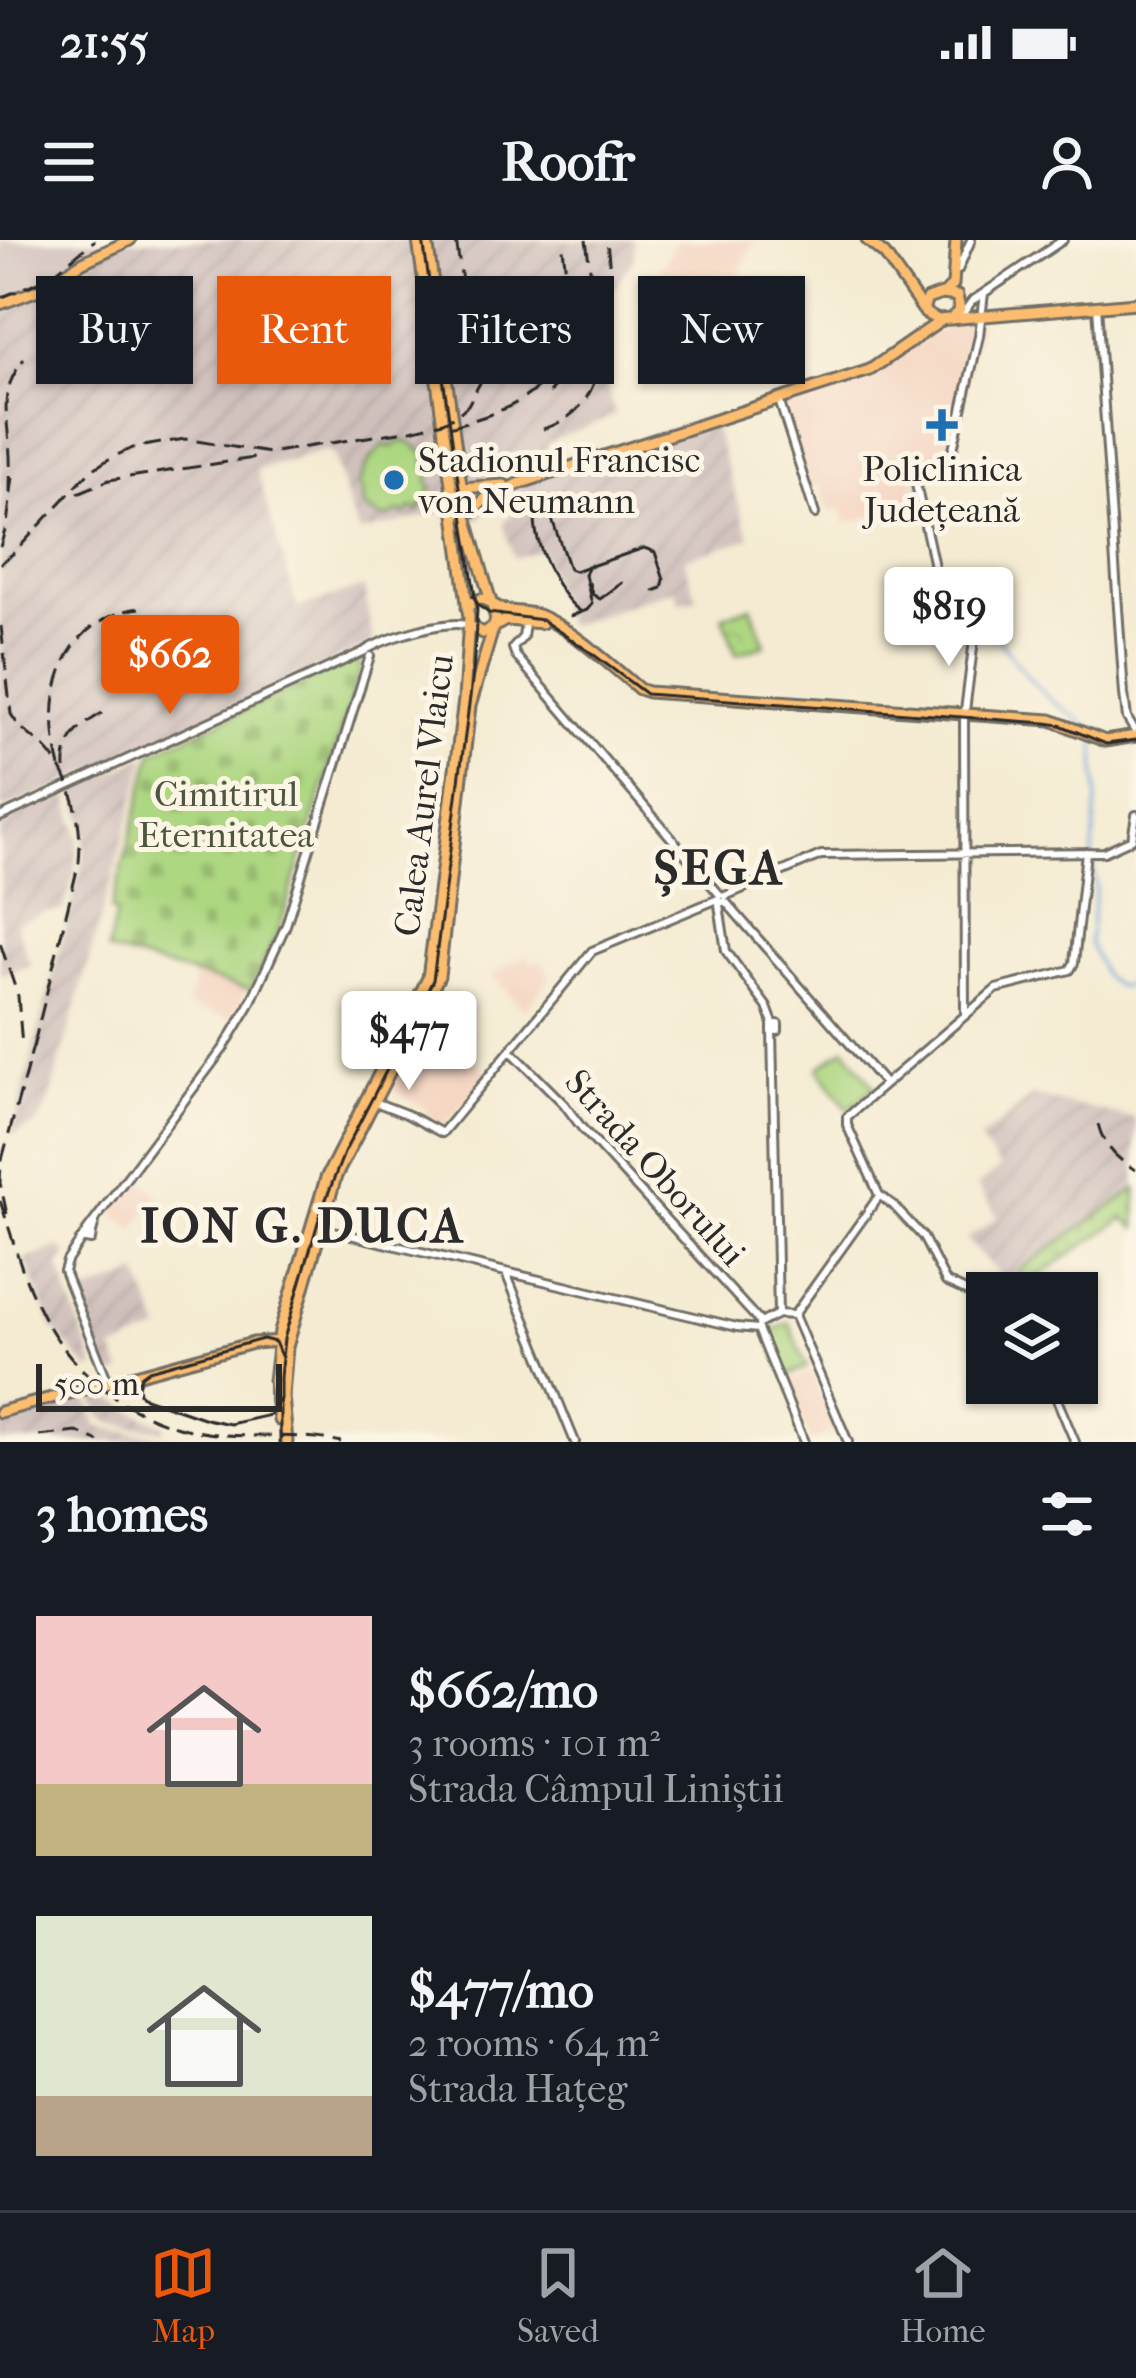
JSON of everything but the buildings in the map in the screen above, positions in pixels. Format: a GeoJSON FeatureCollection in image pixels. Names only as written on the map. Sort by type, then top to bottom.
{"type":"FeatureCollection","features":[{"type":"Feature","properties":{"kind":"main road"},"geometry":{"type":"LineString","coordinates":[[0,304],[38,290],[130,240]]}},
{"type":"Feature","properties":{"kind":"main road","name":"Calea Aurel Vlaicu"},"geometry":{"type":"LineString","coordinates":[[369,1102],[428,978],[469,626],[418,240]]}},
{"type":"Feature","properties":{"kind":"main road","name":"Calea Aurel Vlaicu"},"geometry":{"type":"LineString","coordinates":[[285,1442],[283,1378],[328,1172],[439,976],[470,706],[496,613],[465,513],[427,240]]}},
{"type":"Feature","properties":{"kind":"main road"},"geometry":{"type":"LineString","coordinates":[[867,240],[886,255],[930,318],[1136,303]]}},
{"type":"Feature","properties":{"kind":"main road"},"geometry":{"type":"LineString","coordinates":[[909,343],[929,297],[953,285],[956,240]]}},
{"type":"Feature","properties":{"kind":"main road"},"geometry":{"type":"LineString","coordinates":[[906,282],[962,301],[982,315]]}},
{"type":"Feature","properties":{"kind":"main road"},"geometry":{"type":"LineString","coordinates":[[519,483],[462,487],[453,502],[465,513],[519,483],[870,370],[951,319],[962,301]]}},
{"type":"Feature","properties":{"kind":"main road","name":"Calea Aurel Vlaicu"},"geometry":{"type":"LineString","coordinates":[[467,608],[479,599],[492,603]]}},
{"type":"Feature","properties":{"kind":"main road"},"geometry":{"type":"LineString","coordinates":[[492,603],[546,625],[648,696],[1055,721],[1102,743],[1136,737]]}},
{"type":"Feature","properties":{"kind":"main road"},"geometry":{"type":"LineString","coordinates":[[494,628],[527,616]]}},
{"type":"Feature","properties":{"kind":"main road","name":"Calea Aurel Vlaicu"},"geometry":{"type":"LineString","coordinates":[[469,626],[483,634],[494,628]]}},
{"type":"Feature","properties":{"kind":"main road","name":"Calea Aurel Vlaicu"},"geometry":{"type":"LineString","coordinates":[[285,1442],[274,1389],[278,1342],[317,1227]]}},
{"type":"Feature","properties":{"kind":"main road"},"geometry":{"type":"LineString","coordinates":[[253,1343],[282,1322]]}},
{"type":"Feature","properties":{"kind":"main road"},"geometry":{"type":"LineString","coordinates":[[0,1412],[253,1343],[278,1342],[290,1335]]}},
{"type":"Feature","properties":{"kind":"street"},"geometry":{"type":"LineString","coordinates":[[971,240],[958,266],[962,301],[984,293],[1063,240]]}},
{"type":"Feature","properties":{"kind":"street"},"geometry":{"type":"LineString","coordinates":[[964,1015],[964,717],[976,619],[935,572],[916,484],[918,470],[928,463],[948,463],[956,443],[984,293]]}},
{"type":"Feature","properties":{"kind":"street"},"geometry":{"type":"LineString","coordinates":[[1097,306],[1127,718],[1136,737]]}},
{"type":"Feature","properties":{"kind":"street"},"geometry":{"type":"LineString","coordinates":[[778,400],[815,514]]}},
{"type":"Feature","properties":{"kind":"street"},"geometry":{"type":"LineString","coordinates":[[444,625],[467,608]]}},
{"type":"Feature","properties":{"kind":"street"},"geometry":{"type":"LineString","coordinates":[[527,616],[523,637],[514,648],[516,656],[884,1083]]}},
{"type":"Feature","properties":{"kind":"street"},"geometry":{"type":"LineString","coordinates":[[0,818],[365,655],[376,645],[444,625],[463,622],[469,626]]}},
{"type":"Feature","properties":{"kind":"street"},"geometry":{"type":"LineString","coordinates":[[108,1382],[64,1267],[232,1037],[271,961],[367,668],[365,655]]}},
{"type":"Feature","properties":{"kind":"street"},"geometry":{"type":"LineString","coordinates":[[369,1102],[442,1133],[592,951],[821,855],[1110,850],[1132,839],[1136,815]]}},
{"type":"Feature","properties":{"kind":"street"},"geometry":{"type":"LineString","coordinates":[[966,1292],[947,1284],[923,1238],[879,1195],[847,1119],[1000,987],[1067,972],[1074,963],[1089,852]]}},
{"type":"Feature","properties":{"kind":"street"},"geometry":{"type":"LineString","coordinates":[[722,898],[724,943],[767,1007],[772,1027],[778,1314]]}},
{"type":"Feature","properties":{"kind":"street","name":"Strada Oborului"},"geometry":{"type":"LineString","coordinates":[[510,1051],[564,1104],[759,1325],[805,1442]]}},
{"type":"Feature","properties":{"kind":"street"},"geometry":{"type":"LineString","coordinates":[[794,1315],[879,1195]]}},
{"type":"Feature","properties":{"kind":"street"},"geometry":{"type":"LineString","coordinates":[[317,1227],[737,1327],[759,1325],[778,1314],[794,1315]]}},
{"type":"Feature","properties":{"kind":"street"},"geometry":{"type":"LineString","coordinates":[[506,1274],[575,1442]]}},
{"type":"Feature","properties":{"kind":"street"},"geometry":{"type":"LineString","coordinates":[[794,1315],[848,1442]]}},
{"type":"Feature","properties":{"kind":"street"},"geometry":{"type":"LineString","coordinates":[[95,1386],[100,1375],[98,1360]]}},
{"type":"Feature","properties":{"kind":"street"},"geometry":{"type":"LineString","coordinates":[[1059,1404],[1075,1442]]}},
{"type":"Feature","properties":{"kind":"shaded area"},"geometry":{"type":"Polygon","coordinates":[[[0,240],[118,240],[53,276],[36,276],[36,286],[0,299],[0,240]]]}},
{"type":"Feature","properties":{"kind":"shaded area"},"geometry":{"type":"Polygon","coordinates":[[[118,240],[634,240],[634,258],[614,287],[614,276],[415,276],[415,384],[606,384],[616,415],[547,443],[547,450],[482,460],[488,481],[507,481],[710,416],[750,538],[684,559],[697,598],[680,603],[675,589],[566,626],[541,550],[514,558],[504,526],[513,514],[508,497],[495,500],[480,518],[449,525],[447,511],[360,533],[333,454],[327,450],[257,470],[297,608],[364,587],[373,643],[69,782],[0,808],[0,299],[36,284],[36,384],[193,384],[193,276],[54,276],[118,240]]]}},
{"type":"Feature","properties":{"kind":"shaded area"},"geometry":{"type":"Polygon","coordinates":[[[677,240],[754,240],[738,276],[656,276],[677,240]]]}},
{"type":"Feature","properties":{"kind":"shaded area"},"geometry":{"type":"Polygon","coordinates":[[[979,322],[950,462],[916,469],[916,502],[847,524],[841,507],[829,510],[820,484],[806,488],[779,400],[870,370],[920,337],[956,323],[979,322]]]}},
{"type":"Feature","properties":{"kind":"shaded area"},"geometry":{"type":"Polygon","coordinates":[[[147,756],[47,1107],[37,1124],[11,1136],[84,855],[84,818],[72,789],[147,756]]]}},
{"type":"Feature","properties":{"kind":"shaded area"},"geometry":{"type":"Polygon","coordinates":[[[67,791],[79,838],[63,911],[16,923],[30,965],[0,976],[0,821],[67,791]]]}},
{"type":"Feature","properties":{"kind":"shaded area"},"geometry":{"type":"Polygon","coordinates":[[[527,955],[532,963],[541,961],[550,976],[525,1011],[491,974],[527,955]]]}},
{"type":"Feature","properties":{"kind":"shaded area"},"geometry":{"type":"Polygon","coordinates":[[[195,975],[246,989],[231,1018],[187,1007],[195,975]]]}},
{"type":"Feature","properties":{"kind":"shaded area"},"geometry":{"type":"Polygon","coordinates":[[[419,1017],[489,1072],[440,1131],[422,1121],[427,1109],[383,1085],[419,1017]]]}},
{"type":"Feature","properties":{"kind":"shaded area"},"geometry":{"type":"Polygon","coordinates":[[[1032,1096],[1136,1119],[1136,1189],[1016,1272],[997,1272],[966,1239],[998,1217],[977,1186],[1000,1168],[979,1140],[1032,1096]]]}},
{"type":"Feature","properties":{"kind":"shaded area"},"geometry":{"type":"Polygon","coordinates":[[[135,1176],[159,1195],[134,1229],[110,1212],[135,1176]]]}},
{"type":"Feature","properties":{"kind":"shaded area"},"geometry":{"type":"Polygon","coordinates":[[[59,1247],[67,1253],[59,1267],[95,1368],[89,1370],[52,1327],[25,1260],[59,1247]]]}},
{"type":"Feature","properties":{"kind":"shaded area"},"geometry":{"type":"Polygon","coordinates":[[[139,1274],[161,1331],[113,1350],[122,1373],[108,1377],[77,1297],[139,1274]]]}},
{"type":"Feature","properties":{"kind":"shaded area"},"geometry":{"type":"Polygon","coordinates":[[[811,1372],[836,1431],[811,1442],[786,1383],[811,1372]]]}},
{"type":"Feature","properties":{"kind":"shaded area"},"geometry":{"type":"Polygon","coordinates":[[[99,1390],[164,1425],[164,1431],[114,1424],[101,1417],[92,1392],[99,1390]]]}},
{"type":"Feature","properties":{"kind":"shaded area"},"geometry":{"type":"Polygon","coordinates":[[[86,1392],[98,1427],[225,1442],[0,1442],[0,1416],[86,1392]]]}},
{"type":"Feature","properties":{"kind":"green space","name":"Stadionul Francisc von Neumann"},"geometry":{"type":"Polygon","coordinates":[[[399,441],[411,443],[426,455],[426,469],[431,472],[428,483],[433,487],[418,511],[412,508],[385,519],[365,508],[358,488],[376,453],[385,444],[390,447],[399,441]]]}},
{"type":"Feature","properties":{"kind":"green space"},"geometry":{"type":"Polygon","coordinates":[[[751,606],[765,645],[736,654],[723,616],[751,606]]]}},
{"type":"Feature","properties":{"kind":"green space","name":"Cimitirul Eternitatea"},"geometry":{"type":"Polygon","coordinates":[[[354,660],[361,666],[280,927],[250,990],[108,951],[116,912],[111,910],[153,752],[354,660]]]}},
{"type":"Feature","properties":{"kind":"green space"},"geometry":{"type":"Polygon","coordinates":[[[845,1048],[875,1088],[848,1109],[818,1068],[845,1048]]]}},
{"type":"Feature","properties":{"kind":"green space"},"geometry":{"type":"Polygon","coordinates":[[[1136,1189],[1136,1228],[1124,1218],[1045,1272],[1018,1271],[1136,1189]]]}},
{"type":"Feature","properties":{"kind":"green space"},"geometry":{"type":"Polygon","coordinates":[[[789,1323],[807,1367],[786,1376],[767,1333],[789,1323]]]}},
{"type":"Feature","properties":{"kind":"waterway"},"geometry":{"type":"LineString","coordinates":[[920,481],[924,509]]}},
{"type":"Feature","properties":{"kind":"waterway"},"geometry":{"type":"LineString","coordinates":[[935,559],[1026,675],[1092,732]]}},
{"type":"Feature","properties":{"kind":"waterway"},"geometry":{"type":"LineString","coordinates":[[1095,741],[1092,862],[1096,885],[1089,943],[1104,976],[1115,985],[1123,987],[1136,976]]}},
{"type":"Feature","properties":{"kind":"tram line"},"geometry":{"type":"LineString","coordinates":[[280,1442],[284,1339],[321,1212],[344,1153],[433,980],[473,674],[477,610],[423,240]]}},
{"type":"Feature","properties":{"kind":"tram line"},"geometry":{"type":"LineString","coordinates":[[582,612],[548,568],[536,514],[544,511],[551,516],[569,569],[591,565]]}},
{"type":"Feature","properties":{"kind":"tram line"},"geometry":{"type":"LineString","coordinates":[[571,616],[592,604],[585,575],[588,567],[644,548],[655,552],[664,580],[662,588],[654,591]]}},
{"type":"Feature","properties":{"kind":"tram line"},"geometry":{"type":"LineString","coordinates":[[589,583],[592,594],[600,599],[622,583]]}},
{"type":"Feature","properties":{"kind":"tram line"},"geometry":{"type":"LineString","coordinates":[[473,596],[489,613],[542,620],[646,694],[1046,723],[1106,744],[1136,740]]}},
{"type":"Feature","properties":{"kind":"tram line"},"geometry":{"type":"LineString","coordinates":[[280,1398],[270,1415],[230,1424],[145,1398],[138,1386],[149,1370],[263,1339],[275,1342],[281,1356]]}},
{"type":"Feature","properties":{"kind":"railway"},"geometry":{"type":"LineString","coordinates":[[0,298],[48,278],[95,240]]}},
{"type":"Feature","properties":{"kind":"railway"},"geometry":{"type":"LineString","coordinates":[[0,564],[89,472],[132,448],[185,439],[269,453],[411,430],[457,415],[481,381],[484,342],[464,295],[456,240]]}},
{"type":"Feature","properties":{"kind":"railway"},"geometry":{"type":"LineString","coordinates":[[549,393],[566,373],[575,345],[562,240]]}},
{"type":"Feature","properties":{"kind":"railway"},"geometry":{"type":"LineString","coordinates":[[586,240],[591,276]]}},
{"type":"Feature","properties":{"kind":"railway"},"geometry":{"type":"LineString","coordinates":[[607,241],[609,276]]}},
{"type":"Feature","properties":{"kind":"railway"},"geometry":{"type":"LineString","coordinates":[[10,493],[6,399],[24,359]]}},
{"type":"Feature","properties":{"kind":"railway"},"geometry":{"type":"LineString","coordinates":[[449,427],[501,410],[539,384]]}},
{"type":"Feature","properties":{"kind":"railway"},"geometry":{"type":"LineString","coordinates":[[543,429],[571,415],[593,384]]}},
{"type":"Feature","properties":{"kind":"railway"},"geometry":{"type":"LineString","coordinates":[[78,493],[109,480],[254,458]]}},
{"type":"Feature","properties":{"kind":"railway"},"geometry":{"type":"LineString","coordinates":[[0,547],[13,477]]}},
{"type":"Feature","properties":{"kind":"railway"},"geometry":{"type":"LineString","coordinates":[[60,767],[54,714],[63,666],[90,628],[139,608]]}},
{"type":"Feature","properties":{"kind":"railway"},"geometry":{"type":"LineString","coordinates":[[1,626],[11,714],[62,771],[79,832],[79,862],[32,1052]]}},
{"type":"Feature","properties":{"kind":"railway"},"geometry":{"type":"LineString","coordinates":[[65,769],[74,735],[102,713]]}},
{"type":"Feature","properties":{"kind":"railway"},"geometry":{"type":"LineString","coordinates":[[0,943],[18,996],[22,1047]]}},
{"type":"Feature","properties":{"kind":"railway"},"geometry":{"type":"LineString","coordinates":[[7,1214],[1,1163],[35,1039]]}},
{"type":"Feature","properties":{"kind":"railway"},"geometry":{"type":"LineString","coordinates":[[1098,1124],[1112,1151],[1136,1170]]}},
{"type":"Feature","properties":{"kind":"railway"},"geometry":{"type":"LineString","coordinates":[[0,1201],[27,1280],[51,1330],[104,1389],[175,1426],[219,1434],[341,1442]]}},
{"type":"Feature","properties":{"kind":"railway"},"geometry":{"type":"LineString","coordinates":[[39,1436],[77,1432],[99,1442]]}},
{"type":"Feature","properties":{"kind":"place","name":"Policlinica Județeană"},"geometry":{"type":"Point","coordinates":[942,425]}},
{"type":"Feature","properties":{"kind":"place","name":"Stadionul Francisc von Neumann"},"geometry":{"type":"Point","coordinates":[394,480]}},
{"type":"Feature","properties":{"kind":"district","name":"ȘEGA"},"geometry":{"type":"Point","coordinates":[719,867]}},
{"type":"Feature","properties":{"kind":"district","name":"ION G. DUCA"},"geometry":{"type":"Point","coordinates":[303,1225]}}]}
